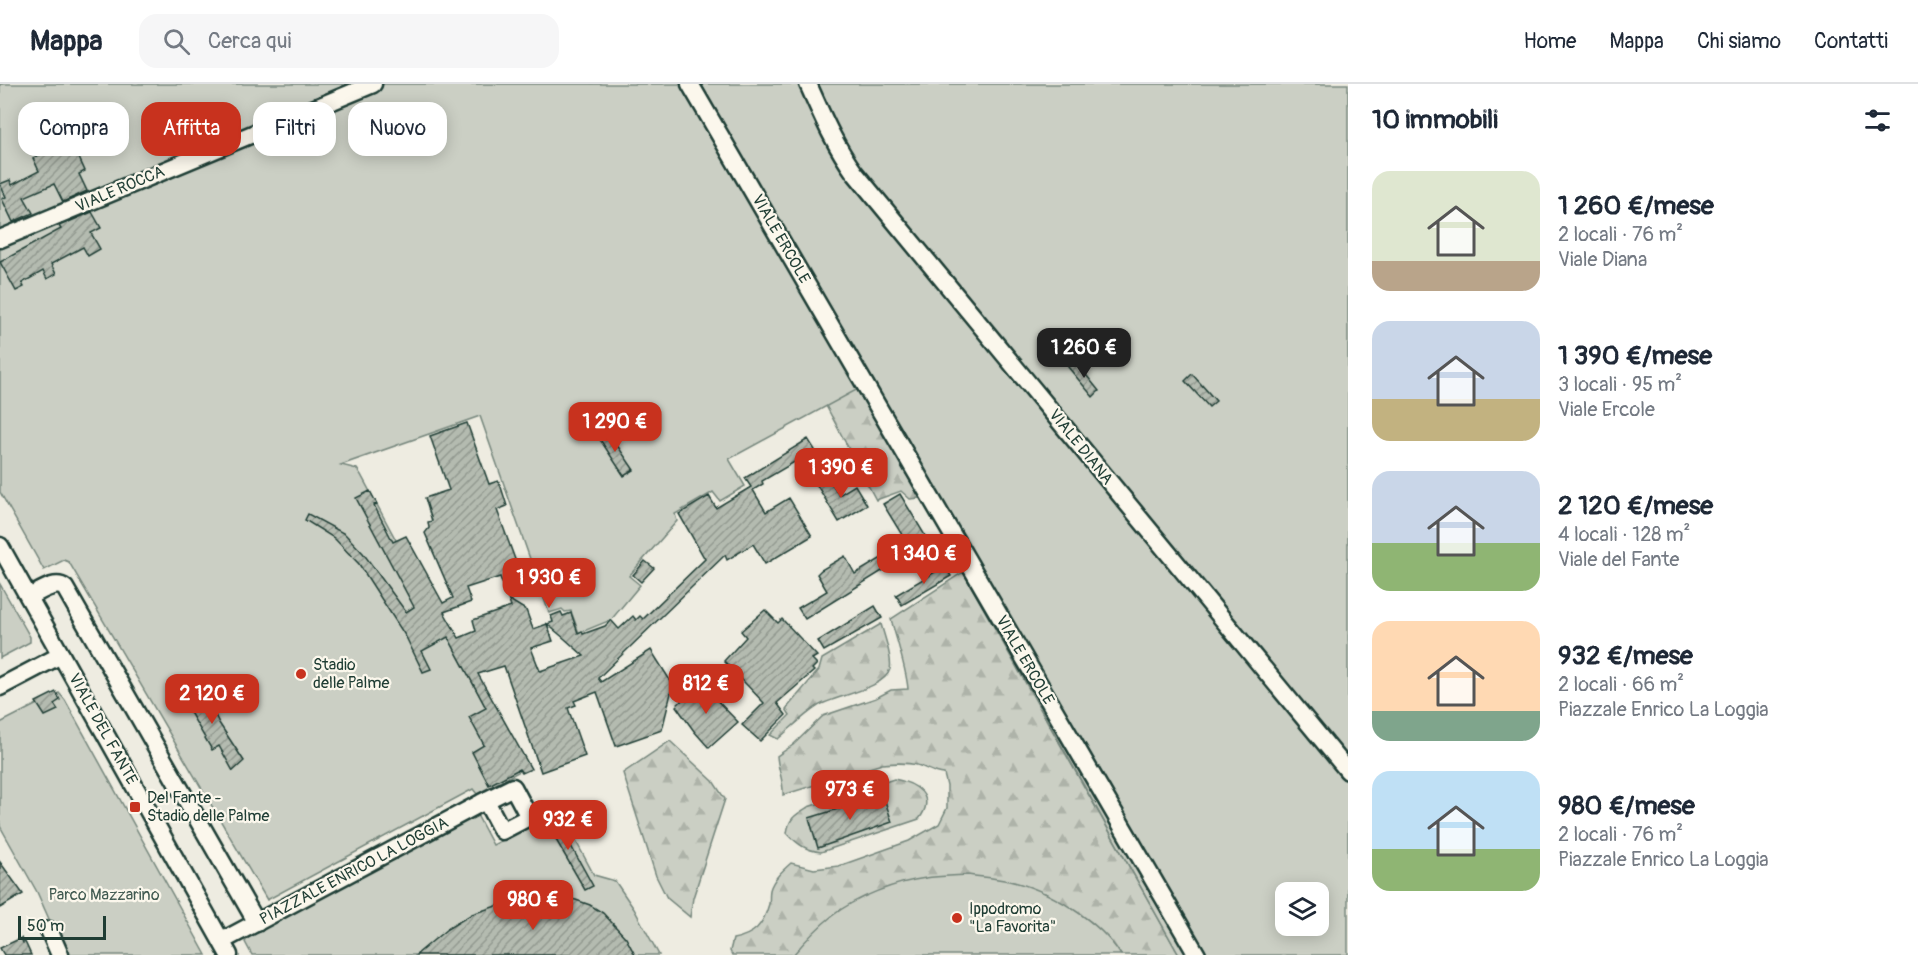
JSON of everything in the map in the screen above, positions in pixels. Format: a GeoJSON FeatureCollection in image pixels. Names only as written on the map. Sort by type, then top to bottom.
{"type":"FeatureCollection","features":[{"type":"Feature","properties":{"kind":"street","name":"VIALE ROCCA"},"geometry":{"type":"LineString","coordinates":[[0,239],[373,84]]}},
{"type":"Feature","properties":{"kind":"street","name":"VIALE ERCOLE"},"geometry":{"type":"LineString","coordinates":[[690,84],[1197,955]]}},
{"type":"Feature","properties":{"kind":"street","name":"VIALE DIANA"},"geometry":{"type":"LineString","coordinates":[[808,84],[828,131],[839,152],[854,172],[1348,771]]}},
{"type":"Feature","properties":{"kind":"street","name":"VIALE DEL FANTE"},"geometry":{"type":"LineString","coordinates":[[0,546],[226,950]]}},
{"type":"Feature","properties":{"kind":"street"},"geometry":{"type":"LineString","coordinates":[[29,597],[56,585],[66,588],[256,923]]}},
{"type":"Feature","properties":{"kind":"street"},"geometry":{"type":"LineString","coordinates":[[0,687],[61,655]]}},
{"type":"Feature","properties":{"kind":"street","name":"PIAZZALE ENRICO LA LOGGIA"},"geometry":{"type":"LineString","coordinates":[[226,950],[256,923],[486,801]]}},
{"type":"Feature","properties":{"kind":"street"},"geometry":{"type":"LineString","coordinates":[[49,930],[60,955]]}},
{"type":"Feature","properties":{"kind":"green space"},"geometry":{"type":"Polygon","coordinates":[[[0,84],[1348,84],[1348,955],[1179,955],[858,389],[729,459],[745,486],[720,501],[713,492],[675,514],[677,521],[629,576],[640,585],[611,620],[579,633],[571,611],[565,612],[562,609],[549,613],[480,416],[341,465],[357,469],[361,475],[520,771],[477,794],[473,789],[267,900],[69,562],[64,560],[44,570],[0,492],[0,84]]]}},
{"type":"Feature","properties":{"kind":"green space"},"geometry":{"type":"Polygon","coordinates":[[[804,295],[920,498],[910,499],[901,491],[876,500],[823,400],[804,295]]]}},
{"type":"Feature","properties":{"kind":"green space"},"geometry":{"type":"Polygon","coordinates":[[[963,572],[1179,955],[1121,955],[1091,922],[1045,893],[797,955],[732,955],[730,951],[733,939],[747,935],[761,924],[769,904],[771,886],[791,863],[814,869],[839,866],[909,841],[939,824],[947,808],[947,786],[944,774],[913,764],[882,764],[783,795],[777,756],[793,745],[823,716],[876,698],[891,690],[908,689],[891,619],[963,572]]]}},
{"type":"Feature","properties":{"kind":"green space"},"geometry":{"type":"Polygon","coordinates":[[[0,584],[30,637],[30,642],[0,658],[0,584]]]}},
{"type":"Feature","properties":{"kind":"green space"},"geometry":{"type":"Polygon","coordinates":[[[881,624],[891,665],[886,676],[869,687],[818,706],[778,739],[770,735],[790,715],[786,709],[819,670],[822,659],[881,624]]]}},
{"type":"Feature","properties":{"kind":"green space","name":"Parco Mazzarino"},"geometry":{"type":"Polygon","coordinates":[[[59,693],[65,700],[206,955],[65,955],[37,892],[0,826],[0,723],[59,693]]]}},
{"type":"Feature","properties":{"kind":"green space"},"geometry":{"type":"Polygon","coordinates":[[[670,741],[713,781],[725,799],[693,898],[690,917],[667,898],[656,876],[623,773],[670,741]]]}},
{"type":"Feature","properties":{"kind":"green space"},"geometry":{"type":"Polygon","coordinates":[[[894,779],[910,784],[922,792],[926,804],[919,819],[821,852],[802,846],[787,833],[793,817],[808,807],[894,779]]]}},
{"type":"Feature","properties":{"kind":"green space"},"geometry":{"type":"Polygon","coordinates":[[[560,811],[594,875],[615,881],[634,909],[659,955],[252,955],[245,942],[249,936],[477,815],[493,845],[560,811]]]}},
{"type":"Feature","properties":{"kind":"green space","name":"Ippodromo \"La Favorita\""},"geometry":{"type":"Polygon","coordinates":[[[967,875],[1024,885],[1056,899],[1072,908],[1100,930],[1121,955],[793,955],[832,916],[864,897],[914,880],[967,875]]]}},
{"type":"Feature","properties":{"kind":"building"},"geometry":{"type":"Polygon","coordinates":[[[37,156],[78,156],[85,171],[79,174],[87,191],[63,202],[54,184],[24,197],[33,213],[13,222],[2,199],[6,197],[0,184],[10,180],[12,185],[39,171],[33,158],[37,156]]]}},
{"type":"Feature","properties":{"kind":"building"},"geometry":{"type":"Polygon","coordinates":[[[92,212],[101,228],[91,233],[100,249],[88,256],[83,247],[51,264],[56,274],[47,279],[43,271],[22,283],[24,287],[16,291],[0,262],[61,229],[59,226],[92,212]]]}},
{"type":"Feature","properties":{"kind":"building"},"geometry":{"type":"Polygon","coordinates":[[[1075,361],[1099,391],[1093,397],[1068,367],[1075,361]]]}},
{"type":"Feature","properties":{"kind":"building"},"geometry":{"type":"Polygon","coordinates":[[[1192,374],[1216,401],[1209,407],[1185,381],[1192,374]]]}},
{"type":"Feature","properties":{"kind":"building"},"geometry":{"type":"Polygon","coordinates":[[[467,423],[489,484],[498,481],[501,487],[507,506],[497,510],[524,584],[505,591],[500,577],[466,588],[471,602],[444,612],[459,638],[476,631],[473,620],[511,607],[508,599],[526,610],[533,629],[547,624],[553,622],[551,616],[561,612],[563,616],[571,613],[578,633],[582,631],[583,634],[605,626],[611,620],[619,629],[633,616],[636,620],[640,616],[643,619],[705,559],[679,514],[709,496],[716,508],[751,487],[745,478],[808,439],[815,450],[762,481],[763,484],[753,490],[766,512],[789,498],[812,536],[765,564],[753,544],[727,560],[725,555],[598,678],[601,682],[651,650],[673,685],[662,730],[616,746],[597,692],[574,701],[576,705],[568,708],[585,756],[541,772],[504,666],[478,674],[531,769],[522,773],[519,769],[489,785],[472,752],[484,745],[469,717],[486,708],[448,637],[422,651],[431,669],[423,672],[406,637],[359,564],[334,538],[305,520],[308,514],[345,534],[363,553],[406,612],[414,607],[356,498],[370,491],[377,504],[374,505],[393,542],[406,536],[443,603],[453,598],[425,533],[429,528],[428,522],[432,521],[425,498],[449,490],[430,436],[467,423]],[[547,624],[553,641],[531,648],[540,671],[584,656],[547,624]]]}},
{"type":"Feature","properties":{"kind":"building"},"geometry":{"type":"Polygon","coordinates":[[[606,429],[634,470],[624,476],[597,435],[606,429]]]}},
{"type":"Feature","properties":{"kind":"building"},"geometry":{"type":"Polygon","coordinates":[[[827,475],[839,495],[855,485],[867,505],[839,522],[815,482],[827,475]]]}},
{"type":"Feature","properties":{"kind":"building"},"geometry":{"type":"Polygon","coordinates":[[[900,494],[929,542],[805,619],[798,608],[827,591],[817,574],[821,570],[845,556],[855,574],[907,543],[883,504],[900,494]]]}},
{"type":"Feature","properties":{"kind":"building"},"geometry":{"type":"Polygon","coordinates":[[[645,561],[654,568],[641,582],[633,575],[645,561]]]}},
{"type":"Feature","properties":{"kind":"building"},"geometry":{"type":"Polygon","coordinates":[[[945,566],[951,576],[902,605],[896,595],[945,566]]]}},
{"type":"Feature","properties":{"kind":"building"},"geometry":{"type":"Polygon","coordinates":[[[875,606],[882,618],[824,651],[818,641],[875,606]]]}},
{"type":"Feature","properties":{"kind":"building"},"geometry":{"type":"Polygon","coordinates":[[[765,610],[778,623],[782,619],[817,656],[812,659],[817,664],[812,669],[814,671],[777,703],[786,715],[760,741],[742,725],[764,703],[724,661],[746,637],[741,631],[765,610]]]}},
{"type":"Feature","properties":{"kind":"building"},"geometry":{"type":"Polygon","coordinates":[[[197,679],[219,723],[244,761],[233,771],[219,746],[212,750],[188,709],[196,704],[184,683],[197,679]]]}},
{"type":"Feature","properties":{"kind":"building"},"geometry":{"type":"Polygon","coordinates":[[[700,683],[738,722],[709,748],[676,706],[700,683]]]}},
{"type":"Feature","properties":{"kind":"building"},"geometry":{"type":"Polygon","coordinates":[[[56,692],[60,700],[54,704],[58,710],[45,716],[36,702],[56,692]]]}},
{"type":"Feature","properties":{"kind":"building"},"geometry":{"type":"Polygon","coordinates":[[[883,795],[892,822],[818,848],[809,818],[883,795]]]}},
{"type":"Feature","properties":{"kind":"building"},"geometry":{"type":"Polygon","coordinates":[[[554,815],[593,886],[585,890],[544,819],[554,815]]]}},
{"type":"Feature","properties":{"kind":"building"},"geometry":{"type":"Polygon","coordinates":[[[0,862],[23,894],[0,908],[0,862]]]}},
{"type":"Feature","properties":{"kind":"building"},"geometry":{"type":"Polygon","coordinates":[[[549,895],[576,900],[603,913],[626,938],[635,955],[416,955],[447,929],[472,914],[518,899],[549,895]]]}},
{"type":"Feature","properties":{"kind":"building"},"geometry":{"type":"Polygon","coordinates":[[[21,938],[31,955],[4,955],[0,948],[21,938]]]}},
{"type":"Feature","properties":{"kind":"place","name":"Stadio delle Palme"},"geometry":{"type":"Point","coordinates":[301,674]}},
{"type":"Feature","properties":{"kind":"place","name":"Del Fante - Stadio delle Palme"},"geometry":{"type":"Point","coordinates":[135,807]}},
{"type":"Feature","properties":{"kind":"place","name":"Ippodromo \"La Favorita\""},"geometry":{"type":"Point","coordinates":[957,918]}}]}
